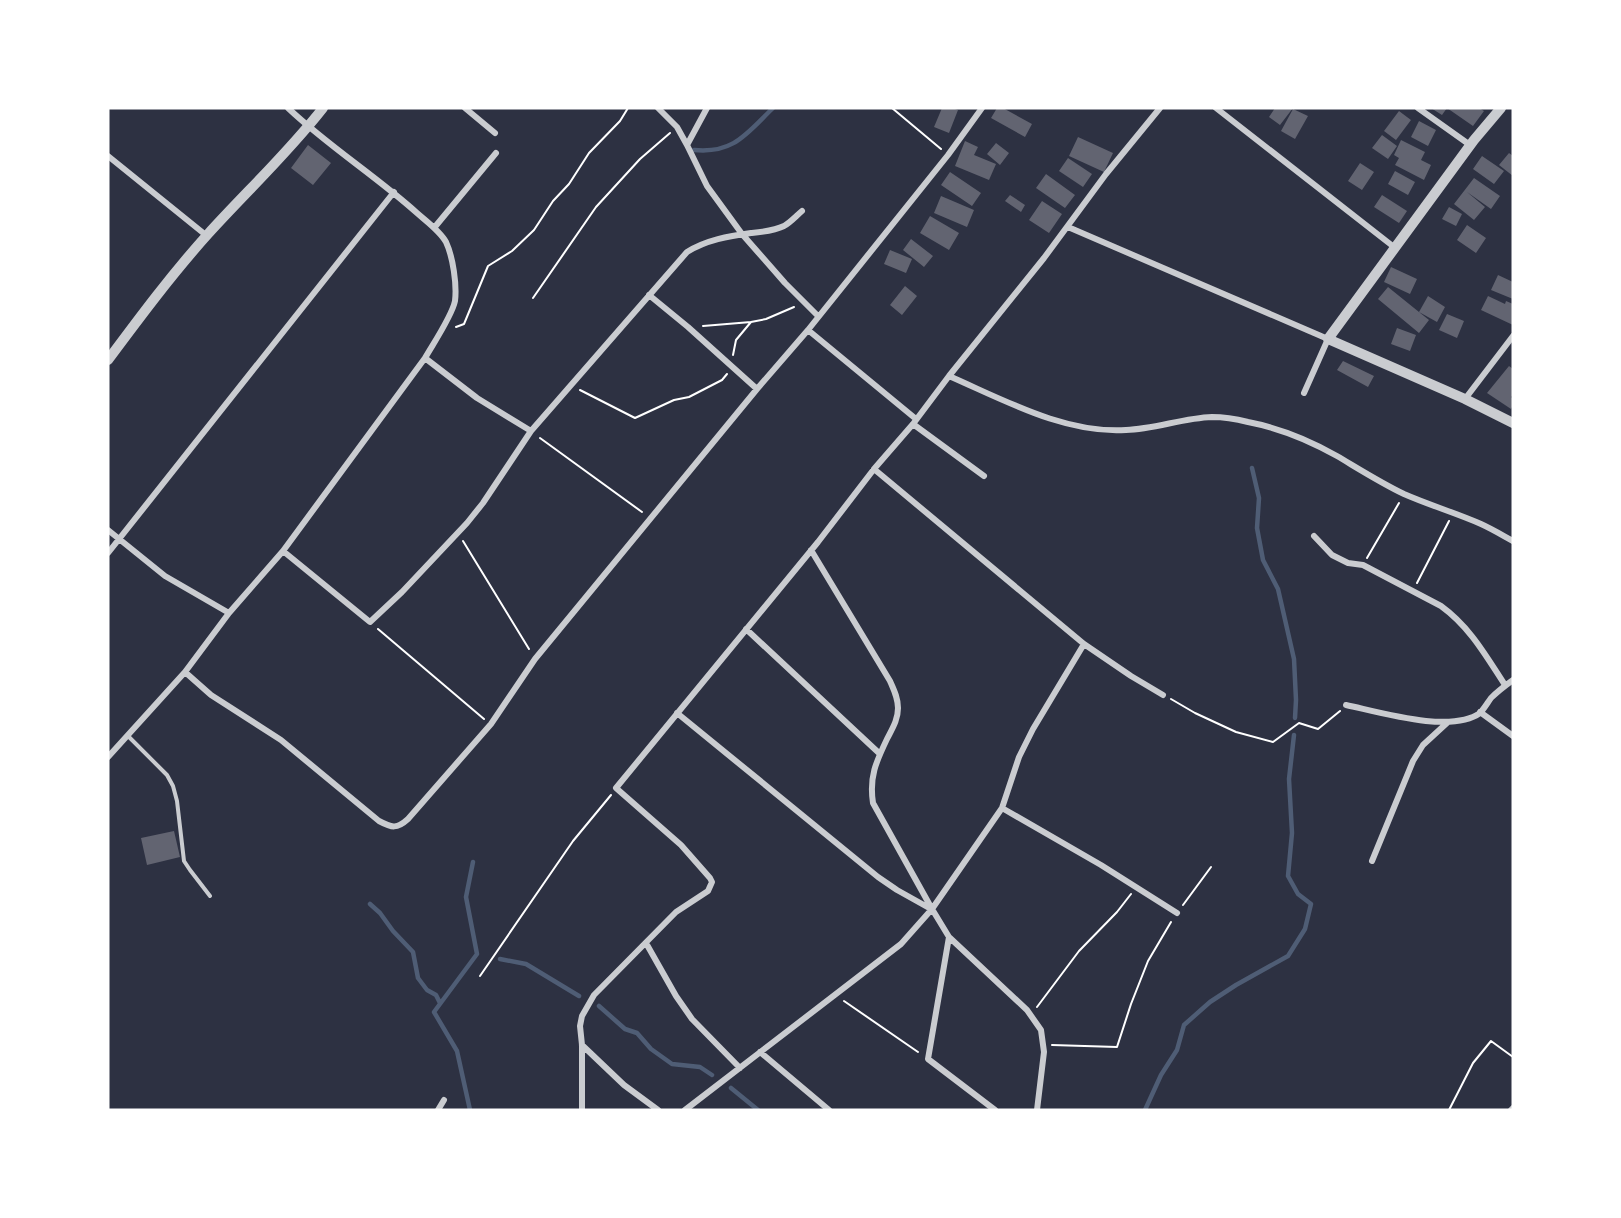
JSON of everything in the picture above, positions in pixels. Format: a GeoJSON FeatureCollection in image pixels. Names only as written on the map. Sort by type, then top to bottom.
{"type":"FeatureCollection","features":[{"type":"Feature","properties":{"kind":"street"},"geometry":{"type":"LineString","coordinates":[[108,757],[185,672],[229,613],[283,551],[425,358],[454,304],[456,288],[451,256],[445,240],[394,192],[288,108]]}},
{"type":"Feature","properties":{"kind":"street"},"geometry":{"type":"LineString","coordinates":[[110,355],[172,276],[323,108]]}},
{"type":"Feature","properties":{"kind":"street"},"geometry":{"type":"LineString","coordinates":[[465,108],[495,133]]}},
{"type":"Feature","properties":{"kind":"street"},"geometry":{"type":"LineString","coordinates":[[658,108],[677,127],[707,186],[742,234],[818,316]]}},
{"type":"Feature","properties":{"kind":"street"},"geometry":{"type":"LineString","coordinates":[[687,145],[706,108]]}},
{"type":"Feature","properties":{"kind":"street"},"geometry":{"type":"LineString","coordinates":[[185,672],[211,694],[281,740],[379,821],[387,826],[401,825],[491,724],[536,659],[808,330],[948,155],[982,108]]}},
{"type":"Feature","properties":{"kind":"street"},"geometry":{"type":"LineString","coordinates":[[582,1110],[580,1026],[587,1006],[594,995],[676,912],[708,891],[712,882],[681,845],[616,788],[914,422],[1068,227],[1106,174],[1160,108]]}},
{"type":"Feature","properties":{"kind":"street"},"geometry":{"type":"LineString","coordinates":[[1216,108],[1395,247]]}},
{"type":"Feature","properties":{"kind":"street"},"geometry":{"type":"LineString","coordinates":[[1418,108],[1470,145]]}},
{"type":"Feature","properties":{"kind":"street"},"geometry":{"type":"LineString","coordinates":[[1304,393],[1328,339],[1470,145],[1501,108]]}},
{"type":"Feature","properties":{"kind":"street"},"geometry":{"type":"LineString","coordinates":[[434,228],[496,153]]}},
{"type":"Feature","properties":{"kind":"street"},"geometry":{"type":"LineString","coordinates":[[108,156],[207,236]]}},
{"type":"Feature","properties":{"kind":"street"},"geometry":{"type":"LineString","coordinates":[[108,553],[394,192]]}},
{"type":"Feature","properties":{"kind":"street"},"geometry":{"type":"LineString","coordinates":[[283,551],[370,622],[458,533],[483,503],[531,431],[687,252],[699,245],[742,234],[776,230],[789,223],[802,211]]}},
{"type":"Feature","properties":{"kind":"street"},"geometry":{"type":"LineString","coordinates":[[1068,227],[1466,399],[1513,423]]}},
{"type":"Feature","properties":{"kind":"street"},"geometry":{"type":"LineString","coordinates":[[649,295],[757,389]]}},
{"type":"Feature","properties":{"kind":"street"},"geometry":{"type":"LineString","coordinates":[[808,330],[914,422],[984,476]]}},
{"type":"Feature","properties":{"kind":"street"},"geometry":{"type":"LineString","coordinates":[[1466,399],[1513,336]]}},
{"type":"Feature","properties":{"kind":"street"},"geometry":{"type":"LineString","coordinates":[[425,358],[477,398],[531,431]]}},
{"type":"Feature","properties":{"kind":"street"},"geometry":{"type":"LineString","coordinates":[[949,376],[1045,416],[1089,429],[1127,430],[1211,417],[1272,427],[1336,456],[1404,494],[1481,524],[1513,541]]}},
{"type":"Feature","properties":{"kind":"street"},"geometry":{"type":"LineString","coordinates":[[874,469],[1084,645],[1163,695]]}},
{"type":"Feature","properties":{"kind":"street"},"geometry":{"type":"LineString","coordinates":[[108,530],[171,580],[229,613]]}},
{"type":"Feature","properties":{"kind":"street"},"geometry":{"type":"LineString","coordinates":[[1314,536],[1332,555],[1348,563],[1363,565],[1441,606],[1475,639],[1505,685]]}},
{"type":"Feature","properties":{"kind":"street"},"geometry":{"type":"LineString","coordinates":[[811,550],[897,696],[896,720],[872,777],[873,803],[949,937],[1030,1015],[1041,1030],[1044,1052],[1037,1110]]}},
{"type":"Feature","properties":{"kind":"street"},"geometry":{"type":"LineString","coordinates":[[746,629],[880,754]]}},
{"type":"Feature","properties":{"kind":"street"},"geometry":{"type":"LineString","coordinates":[[685,1110],[901,944],[932,909],[1002,808],[1019,757],[1033,729],[1084,645]]}},
{"type":"Feature","properties":{"kind":"street"},"geometry":{"type":"LineString","coordinates":[[1346,705],[1428,721],[1464,720],[1480,712],[1493,696],[1513,680]]}},
{"type":"Feature","properties":{"kind":"street"},"geometry":{"type":"LineString","coordinates":[[1480,712],[1513,736]]}},
{"type":"Feature","properties":{"kind":"street"},"geometry":{"type":"LineString","coordinates":[[677,713],[865,867],[897,890],[932,909]]}},
{"type":"Feature","properties":{"kind":"street"},"geometry":{"type":"LineString","coordinates":[[1372,861],[1413,760],[1423,745],[1448,722]]}},
{"type":"Feature","properties":{"kind":"street"},"geometry":{"type":"LineString","coordinates":[[1002,808],[1177,913]]}},
{"type":"Feature","properties":{"kind":"street"},"geometry":{"type":"LineString","coordinates":[[949,937],[928,1059],[995,1110]]}},
{"type":"Feature","properties":{"kind":"street"},"geometry":{"type":"LineString","coordinates":[[646,943],[692,1019],[740,1068]]}},
{"type":"Feature","properties":{"kind":"street"},"geometry":{"type":"LineString","coordinates":[[582,1045],[624,1084],[658,1110]]}},
{"type":"Feature","properties":{"kind":"street"},"geometry":{"type":"LineString","coordinates":[[760,1052],[829,1110]]}},
{"type":"Feature","properties":{"kind":"street"},"geometry":{"type":"LineString","coordinates":[[438,1110],[444,1100]]}},
{"type":"Feature","properties":{"kind":"lane"},"geometry":{"type":"LineString","coordinates":[[128,736],[167,775],[173,786],[184,861],[210,896]]}},
{"type":"Feature","properties":{"kind":"path"},"geometry":{"type":"LineString","coordinates":[[440,332],[464,324],[488,266],[512,251],[534,230],[589,153],[620,122],[628,108]]}},
{"type":"Feature","properties":{"kind":"path"},"geometry":{"type":"LineString","coordinates":[[892,108],[948,155]]}},
{"type":"Feature","properties":{"kind":"path"},"geometry":{"type":"LineString","coordinates":[[533,298],[596,207],[640,159],[677,127]]}},
{"type":"Feature","properties":{"kind":"path"},"geometry":{"type":"LineString","coordinates":[[688,327],[766,319],[805,302]]}},
{"type":"Feature","properties":{"kind":"path"},"geometry":{"type":"LineString","coordinates":[[571,385],[634,418],[674,400],[689,397],[722,380],[733,366],[736,340],[751,322]]}},
{"type":"Feature","properties":{"kind":"path"},"geometry":{"type":"LineString","coordinates":[[531,431],[651,519]]}},
{"type":"Feature","properties":{"kind":"path"},"geometry":{"type":"LineString","coordinates":[[1363,565],[1404,494]]}},
{"type":"Feature","properties":{"kind":"path"},"geometry":{"type":"LineString","coordinates":[[1413,591],[1453,513]]}},
{"type":"Feature","properties":{"kind":"path"},"geometry":{"type":"LineString","coordinates":[[458,533],[536,659]]}},
{"type":"Feature","properties":{"kind":"path"},"geometry":{"type":"LineString","coordinates":[[370,622],[491,724]]}},
{"type":"Feature","properties":{"kind":"path"},"geometry":{"type":"LineString","coordinates":[[1163,695],[1236,732],[1272,742],[1299,723],[1318,729],[1346,705]]}},
{"type":"Feature","properties":{"kind":"path"},"geometry":{"type":"LineString","coordinates":[[480,976],[573,841],[616,788]]}},
{"type":"Feature","properties":{"kind":"path"},"geometry":{"type":"LineString","coordinates":[[1043,1044],[1117,1047],[1149,961],[1177,913],[1211,867]]}},
{"type":"Feature","properties":{"kind":"path"},"geometry":{"type":"LineString","coordinates":[[1030,1015],[1079,951],[1117,912],[1137,887]]}},
{"type":"Feature","properties":{"kind":"path"},"geometry":{"type":"LineString","coordinates":[[835,994],[928,1059]]}},
{"type":"Feature","properties":{"kind":"path"},"geometry":{"type":"LineString","coordinates":[[1449,1110],[1473,1063],[1491,1041],[1513,1057]]}},
{"type":"Feature","properties":{"kind":"building"},"geometry":{"type":"Polygon","coordinates":[[[942,108],[958,110],[949,133],[934,127],[942,108]]]}},
{"type":"Feature","properties":{"kind":"building"},"geometry":{"type":"Polygon","coordinates":[[[997,108],[1003,108],[1032,124],[1025,137],[991,118],[997,108]]]}},
{"type":"Feature","properties":{"kind":"building"},"geometry":{"type":"Polygon","coordinates":[[[1275,108],[1293,108],[1280,125],[1269,117],[1275,108]]]}},
{"type":"Feature","properties":{"kind":"building"},"geometry":{"type":"Polygon","coordinates":[[[1431,108],[1447,108],[1442,115],[1431,108]]]}},
{"type":"Feature","properties":{"kind":"building"},"geometry":{"type":"Polygon","coordinates":[[[1447,108],[1479,108],[1484,111],[1473,126],[1447,108]]]}},
{"type":"Feature","properties":{"kind":"building"},"geometry":{"type":"Polygon","coordinates":[[[1293,109],[1308,116],[1295,139],[1281,131],[1293,109]]]}},
{"type":"Feature","properties":{"kind":"building"},"geometry":{"type":"Polygon","coordinates":[[[1399,111],[1411,120],[1396,140],[1384,131],[1399,111]]]}},
{"type":"Feature","properties":{"kind":"building"},"geometry":{"type":"Polygon","coordinates":[[[1419,121],[1436,130],[1428,146],[1411,137],[1419,121]]]}},
{"type":"Feature","properties":{"kind":"building"},"geometry":{"type":"Polygon","coordinates":[[[1382,135],[1397,146],[1388,159],[1372,148],[1382,135]]]}},
{"type":"Feature","properties":{"kind":"building"},"geometry":{"type":"Polygon","coordinates":[[[1078,137],[1113,153],[1104,172],[1069,156],[1078,137]]]}},
{"type":"Feature","properties":{"kind":"building"},"geometry":{"type":"Polygon","coordinates":[[[1401,140],[1425,152],[1421,160],[1431,165],[1424,180],[1395,165],[1399,158],[1394,155],[1401,140]]]}},
{"type":"Feature","properties":{"kind":"building"},"geometry":{"type":"Polygon","coordinates":[[[965,141],[978,147],[974,155],[996,164],[989,180],[955,166],[965,141]]]}},
{"type":"Feature","properties":{"kind":"building"},"geometry":{"type":"Polygon","coordinates":[[[996,143],[1009,153],[1000,165],[987,154],[996,143]]]}},
{"type":"Feature","properties":{"kind":"building"},"geometry":{"type":"Polygon","coordinates":[[[308,145],[331,163],[313,185],[291,168],[308,145]]]}},
{"type":"Feature","properties":{"kind":"building"},"geometry":{"type":"Polygon","coordinates":[[[1509,153],[1513,156],[1513,176],[1499,165],[1509,153]]]}},
{"type":"Feature","properties":{"kind":"building"},"geometry":{"type":"Polygon","coordinates":[[[1482,156],[1504,171],[1494,184],[1473,169],[1482,156]]]}},
{"type":"Feature","properties":{"kind":"building"},"geometry":{"type":"Polygon","coordinates":[[[1068,158],[1092,174],[1083,187],[1059,171],[1068,158]]]}},
{"type":"Feature","properties":{"kind":"building"},"geometry":{"type":"Polygon","coordinates":[[[1360,163],[1374,172],[1362,190],[1348,181],[1360,163]]]}},
{"type":"Feature","properties":{"kind":"building"},"geometry":{"type":"Polygon","coordinates":[[[1395,171],[1415,182],[1408,195],[1388,184],[1395,171]]]}},
{"type":"Feature","properties":{"kind":"building"},"geometry":{"type":"Polygon","coordinates":[[[950,172],[981,193],[972,206],[941,185],[950,172]]]}},
{"type":"Feature","properties":{"kind":"building"},"geometry":{"type":"Polygon","coordinates":[[[1046,174],[1075,195],[1065,208],[1036,188],[1046,174]]]}},
{"type":"Feature","properties":{"kind":"building"},"geometry":{"type":"Polygon","coordinates":[[[1474,178],[1500,196],[1491,209],[1467,192],[1485,207],[1474,220],[1454,204],[1474,178]]]}},
{"type":"Feature","properties":{"kind":"building"},"geometry":{"type":"Polygon","coordinates":[[[1010,195],[1025,205],[1021,212],[1005,201],[1010,195]]]}},
{"type":"Feature","properties":{"kind":"building"},"geometry":{"type":"Polygon","coordinates":[[[1382,195],[1407,211],[1399,223],[1374,207],[1382,195]]]}},
{"type":"Feature","properties":{"kind":"building"},"geometry":{"type":"Polygon","coordinates":[[[941,196],[974,210],[967,227],[934,213],[941,196]]]}},
{"type":"Feature","properties":{"kind":"building"},"geometry":{"type":"Polygon","coordinates":[[[1042,201],[1062,214],[1049,233],[1029,220],[1042,201]]]}},
{"type":"Feature","properties":{"kind":"building"},"geometry":{"type":"Polygon","coordinates":[[[1449,207],[1462,214],[1456,226],[1442,219],[1449,207]]]}},
{"type":"Feature","properties":{"kind":"building"},"geometry":{"type":"Polygon","coordinates":[[[930,216],[959,233],[949,250],[920,233],[930,216]]]}},
{"type":"Feature","properties":{"kind":"building"},"geometry":{"type":"Polygon","coordinates":[[[1467,225],[1486,238],[1476,253],[1457,240],[1467,225]]]}},
{"type":"Feature","properties":{"kind":"building"},"geometry":{"type":"Polygon","coordinates":[[[911,239],[933,256],[924,267],[903,250],[911,239]]]}},
{"type":"Feature","properties":{"kind":"building"},"geometry":{"type":"Polygon","coordinates":[[[890,250],[912,259],[906,273],[884,264],[890,250]]]}},
{"type":"Feature","properties":{"kind":"building"},"geometry":{"type":"Polygon","coordinates":[[[1391,267],[1417,279],[1410,294],[1384,282],[1391,267]]]}},
{"type":"Feature","properties":{"kind":"building"},"geometry":{"type":"Polygon","coordinates":[[[1498,275],[1513,282],[1513,299],[1491,290],[1498,275]]]}},
{"type":"Feature","properties":{"kind":"building"},"geometry":{"type":"Polygon","coordinates":[[[905,286],[917,296],[902,315],[890,305],[905,286]]]}},
{"type":"Feature","properties":{"kind":"building"},"geometry":{"type":"Polygon","coordinates":[[[1388,287],[1429,320],[1419,333],[1378,299],[1388,287]]]}},
{"type":"Feature","properties":{"kind":"building"},"geometry":{"type":"Polygon","coordinates":[[[1428,296],[1445,307],[1437,322],[1419,312],[1428,296]]]}},
{"type":"Feature","properties":{"kind":"building"},"geometry":{"type":"Polygon","coordinates":[[[1488,296],[1505,304],[1506,301],[1513,304],[1513,325],[1481,310],[1488,296]]]}},
{"type":"Feature","properties":{"kind":"building"},"geometry":{"type":"Polygon","coordinates":[[[1447,314],[1464,321],[1457,338],[1439,330],[1447,314]]]}},
{"type":"Feature","properties":{"kind":"building"},"geometry":{"type":"Polygon","coordinates":[[[1397,328],[1416,335],[1410,351],[1391,344],[1397,328]]]}},
{"type":"Feature","properties":{"kind":"building"},"geometry":{"type":"Polygon","coordinates":[[[1343,361],[1374,376],[1368,387],[1337,370],[1343,361]]]}},
{"type":"Feature","properties":{"kind":"building"},"geometry":{"type":"Polygon","coordinates":[[[1509,366],[1513,369],[1511,409],[1487,393],[1509,366]]]}},
{"type":"Feature","properties":{"kind":"building"},"geometry":{"type":"Polygon","coordinates":[[[174,831],[180,857],[147,865],[141,838],[174,831]]]}},
{"type":"Feature","properties":{"kind":"waterway"},"geometry":{"type":"LineString","coordinates":[[694,150],[720,149],[730,145],[739,140],[773,108]]}},
{"type":"Feature","properties":{"kind":"waterway"},"geometry":{"type":"LineString","coordinates":[[1252,468],[1259,498],[1257,528],[1263,560],[1278,589],[1294,659],[1295,718]]}},
{"type":"Feature","properties":{"kind":"waterway"},"geometry":{"type":"LineString","coordinates":[[1145,1110],[1161,1075],[1177,1050],[1184,1025],[1210,1002],[1288,956],[1305,929],[1311,904],[1298,894],[1288,876],[1292,833],[1289,779],[1294,735]]}},
{"type":"Feature","properties":{"kind":"waterway"},"geometry":{"type":"LineString","coordinates":[[470,1110],[457,1051],[434,1012],[477,954],[466,897],[473,862]]}},
{"type":"Feature","properties":{"kind":"waterway"},"geometry":{"type":"LineString","coordinates":[[370,904],[413,952],[418,978],[427,990],[436,995],[440,1003]]}},
{"type":"Feature","properties":{"kind":"waterway"},"geometry":{"type":"LineString","coordinates":[[500,959],[526,964],[579,996]]}},
{"type":"Feature","properties":{"kind":"waterway"},"geometry":{"type":"LineString","coordinates":[[599,1006],[625,1029],[637,1033],[651,1049],[672,1064],[700,1067],[712,1075]]}},
{"type":"Feature","properties":{"kind":"waterway"},"geometry":{"type":"LineString","coordinates":[[731,1088],[758,1110]]}}]}
